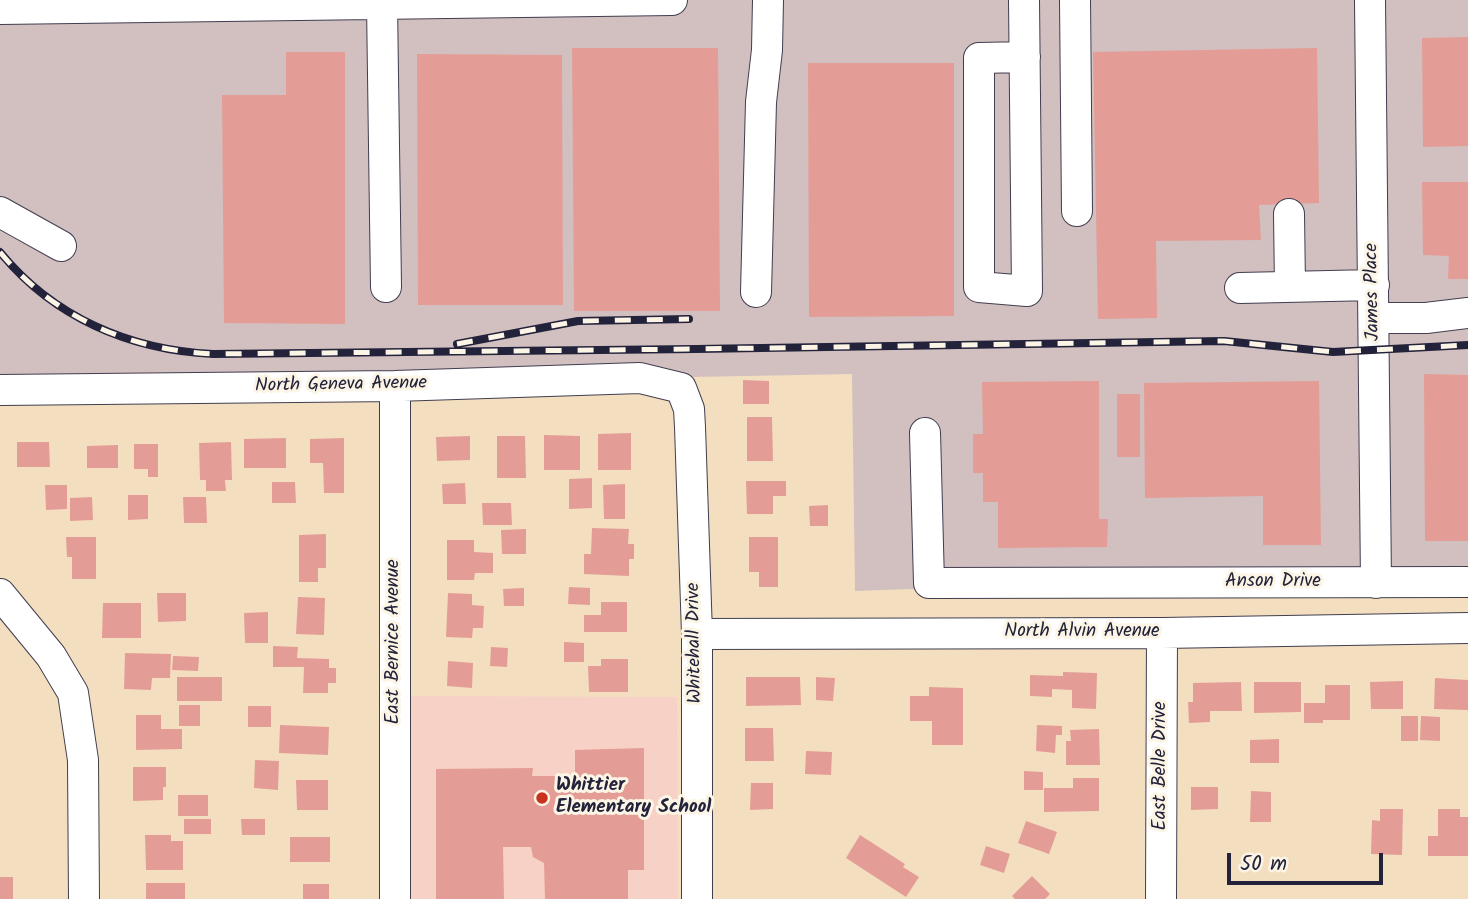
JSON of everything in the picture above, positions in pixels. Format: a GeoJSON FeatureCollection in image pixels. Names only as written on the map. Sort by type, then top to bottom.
{"type":"FeatureCollection","features":[{"type":"Feature","properties":{"kind":"street"},"geometry":{"type":"LineString","coordinates":[[0,9],[58,4],[382,4],[672,0]]}},
{"type":"Feature","properties":{"kind":"street"},"geometry":{"type":"LineString","coordinates":[[756,292],[761,103],[767,50],[768,0]]}},
{"type":"Feature","properties":{"kind":"street"},"geometry":{"type":"LineString","coordinates":[[1024,0],[1027,290],[979,287],[979,58],[1024,57]]}},
{"type":"Feature","properties":{"kind":"street"},"geometry":{"type":"LineString","coordinates":[[1075,0],[1077,211]]}},
{"type":"Feature","properties":{"kind":"street","name":"James Place"},"geometry":{"type":"LineString","coordinates":[[1370,0],[1376,583]]}},
{"type":"Feature","properties":{"kind":"street"},"geometry":{"type":"LineString","coordinates":[[382,4],[386,287]]}},
{"type":"Feature","properties":{"kind":"street"},"geometry":{"type":"LineString","coordinates":[[0,212],[61,246]]}},
{"type":"Feature","properties":{"kind":"street"},"geometry":{"type":"LineString","coordinates":[[1289,214],[1290,287]]}},
{"type":"Feature","properties":{"kind":"street"},"geometry":{"type":"LineString","coordinates":[[1240,288],[1374,285]]}},
{"type":"Feature","properties":{"kind":"street"},"geometry":{"type":"LineString","coordinates":[[1374,318],[1426,318],[1468,313]]}},
{"type":"Feature","properties":{"kind":"street","name":"North Geneva Avenue"},"geometry":{"type":"LineString","coordinates":[[0,390],[395,386],[640,378],[681,388]]}},
{"type":"Feature","properties":{"kind":"street","name":"East Bernice Avenue"},"geometry":{"type":"LineString","coordinates":[[395,386],[395,899]]}},
{"type":"Feature","properties":{"kind":"street","name":"Whitehall Drive"},"geometry":{"type":"LineString","coordinates":[[681,388],[689,409],[697,634],[697,899]]}},
{"type":"Feature","properties":{"kind":"street","name":"Anson Drive"},"geometry":{"type":"LineString","coordinates":[[925,433],[929,583],[1468,583]]}},
{"type":"Feature","properties":{"kind":"street"},"geometry":{"type":"LineString","coordinates":[[0,594],[51,656],[73,693],[83,760],[84,899]]}},
{"type":"Feature","properties":{"kind":"street","name":"North Alvin Avenue"},"geometry":{"type":"LineString","coordinates":[[697,634],[1162,633],[1468,628]]}},
{"type":"Feature","properties":{"kind":"street","name":"East Belle Drive"},"geometry":{"type":"LineString","coordinates":[[1161,899],[1162,633]]}},
{"type":"Feature","properties":{"kind":"shaded area"},"geometry":{"type":"Polygon","coordinates":[[[0,0],[1468,0],[1468,583],[1079,583],[855,591],[852,374],[0,390],[0,0]]]}},
{"type":"Feature","properties":{"kind":"shaded area","name":"Whittier Elementary School"},"geometry":{"type":"Polygon","coordinates":[[[405,696],[677,697],[678,899],[406,899],[405,696]]]}},
{"type":"Feature","properties":{"kind":"building"},"geometry":{"type":"Polygon","coordinates":[[[1468,37],[1468,146],[1423,147],[1422,38],[1468,37]]]}},
{"type":"Feature","properties":{"kind":"building"},"geometry":{"type":"Polygon","coordinates":[[[572,48],[718,48],[720,311],[574,311],[572,48]]]}},
{"type":"Feature","properties":{"kind":"building"},"geometry":{"type":"Polygon","coordinates":[[[1317,48],[1319,203],[1259,205],[1261,240],[1156,241],[1157,318],[1098,319],[1093,52],[1317,48]]]}},
{"type":"Feature","properties":{"kind":"building"},"geometry":{"type":"Polygon","coordinates":[[[286,52],[345,52],[345,324],[224,323],[222,95],[286,95],[286,52]]]}},
{"type":"Feature","properties":{"kind":"building"},"geometry":{"type":"Polygon","coordinates":[[[417,54],[562,55],[563,305],[418,305],[417,54]]]}},
{"type":"Feature","properties":{"kind":"building"},"geometry":{"type":"Polygon","coordinates":[[[808,63],[954,63],[954,316],[809,317],[808,63]]]}},
{"type":"Feature","properties":{"kind":"building"},"geometry":{"type":"Polygon","coordinates":[[[1422,182],[1468,182],[1468,279],[1448,279],[1449,256],[1423,255],[1422,182]]]}},
{"type":"Feature","properties":{"kind":"building"},"geometry":{"type":"Polygon","coordinates":[[[1424,374],[1468,375],[1468,541],[1425,541],[1424,374]]]}},
{"type":"Feature","properties":{"kind":"building"},"geometry":{"type":"Polygon","coordinates":[[[743,380],[769,381],[769,404],[743,404],[743,380]]]}},
{"type":"Feature","properties":{"kind":"building"},"geometry":{"type":"Polygon","coordinates":[[[1099,381],[1099,519],[1108,519],[1107,547],[998,548],[998,502],[983,502],[983,473],[973,473],[973,434],[983,434],[982,382],[1099,381]]]}},
{"type":"Feature","properties":{"kind":"building"},"geometry":{"type":"Polygon","coordinates":[[[1319,381],[1321,545],[1263,545],[1263,496],[1145,498],[1144,383],[1319,381]]]}},
{"type":"Feature","properties":{"kind":"building"},"geometry":{"type":"Polygon","coordinates":[[[1117,394],[1140,394],[1140,457],[1117,457],[1117,394]]]}},
{"type":"Feature","properties":{"kind":"building"},"geometry":{"type":"Polygon","coordinates":[[[747,417],[772,417],[773,461],[747,461],[747,417]]]}},
{"type":"Feature","properties":{"kind":"building"},"geometry":{"type":"Polygon","coordinates":[[[631,433],[631,470],[598,470],[598,434],[631,433]]]}},
{"type":"Feature","properties":{"kind":"building"},"geometry":{"type":"Polygon","coordinates":[[[544,435],[580,436],[580,470],[544,470],[544,435]]]}},
{"type":"Feature","properties":{"kind":"building"},"geometry":{"type":"Polygon","coordinates":[[[470,436],[470,460],[437,461],[436,437],[470,436]]]}},
{"type":"Feature","properties":{"kind":"building"},"geometry":{"type":"Polygon","coordinates":[[[497,436],[525,436],[526,478],[497,478],[497,436]]]}},
{"type":"Feature","properties":{"kind":"building"},"geometry":{"type":"Polygon","coordinates":[[[286,438],[286,468],[244,468],[244,439],[286,438]]]}},
{"type":"Feature","properties":{"kind":"building"},"geometry":{"type":"Polygon","coordinates":[[[344,438],[344,493],[324,493],[323,463],[310,463],[310,439],[344,438]]]}},
{"type":"Feature","properties":{"kind":"building"},"geometry":{"type":"Polygon","coordinates":[[[17,442],[49,442],[50,467],[17,467],[17,442]]]}},
{"type":"Feature","properties":{"kind":"building"},"geometry":{"type":"Polygon","coordinates":[[[231,442],[232,480],[225,480],[226,491],[206,491],[206,480],[200,480],[199,443],[231,442]]]}},
{"type":"Feature","properties":{"kind":"building"},"geometry":{"type":"Polygon","coordinates":[[[134,444],[158,444],[158,477],[148,477],[148,469],[134,469],[134,444]]]}},
{"type":"Feature","properties":{"kind":"building"},"geometry":{"type":"Polygon","coordinates":[[[118,445],[118,468],[87,468],[87,446],[118,445]]]}},
{"type":"Feature","properties":{"kind":"building"},"geometry":{"type":"Polygon","coordinates":[[[592,478],[592,508],[569,509],[569,479],[592,478]]]}},
{"type":"Feature","properties":{"kind":"building"},"geometry":{"type":"Polygon","coordinates":[[[746,481],[786,481],[786,496],[773,496],[773,514],[747,514],[746,481]]]}},
{"type":"Feature","properties":{"kind":"building"},"geometry":{"type":"Polygon","coordinates":[[[272,482],[295,482],[296,503],[272,503],[272,482]]]}},
{"type":"Feature","properties":{"kind":"building"},"geometry":{"type":"Polygon","coordinates":[[[465,483],[466,504],[443,504],[442,484],[465,483]]]}},
{"type":"Feature","properties":{"kind":"building"},"geometry":{"type":"Polygon","coordinates":[[[625,484],[625,519],[604,519],[603,485],[625,484]]]}},
{"type":"Feature","properties":{"kind":"building"},"geometry":{"type":"Polygon","coordinates":[[[45,485],[67,485],[67,509],[46,510],[45,485]]]}},
{"type":"Feature","properties":{"kind":"building"},"geometry":{"type":"Polygon","coordinates":[[[128,495],[148,495],[148,519],[128,520],[128,495]]]}},
{"type":"Feature","properties":{"kind":"building"},"geometry":{"type":"Polygon","coordinates":[[[92,497],[93,520],[70,521],[70,498],[92,497]]]}},
{"type":"Feature","properties":{"kind":"building"},"geometry":{"type":"Polygon","coordinates":[[[183,497],[206,497],[207,523],[184,523],[183,497]]]}},
{"type":"Feature","properties":{"kind":"building"},"geometry":{"type":"Polygon","coordinates":[[[482,503],[511,503],[512,525],[483,525],[482,503]]]}},
{"type":"Feature","properties":{"kind":"building"},"geometry":{"type":"Polygon","coordinates":[[[828,505],[828,526],[810,526],[809,506],[828,505]]]}},
{"type":"Feature","properties":{"kind":"building"},"geometry":{"type":"Polygon","coordinates":[[[592,528],[629,529],[628,544],[634,544],[634,559],[629,559],[629,576],[584,574],[584,554],[591,554],[592,528]]]}},
{"type":"Feature","properties":{"kind":"building"},"geometry":{"type":"Polygon","coordinates":[[[526,529],[526,554],[502,554],[501,530],[526,529]]]}},
{"type":"Feature","properties":{"kind":"building"},"geometry":{"type":"Polygon","coordinates":[[[326,534],[326,568],[318,568],[318,582],[299,582],[299,535],[326,534]]]}},
{"type":"Feature","properties":{"kind":"building"},"geometry":{"type":"Polygon","coordinates":[[[66,537],[96,537],[96,579],[72,579],[72,557],[67,557],[66,537]]]}},
{"type":"Feature","properties":{"kind":"building"},"geometry":{"type":"Polygon","coordinates":[[[749,537],[778,537],[778,587],[759,587],[759,572],[749,572],[749,537]]]}},
{"type":"Feature","properties":{"kind":"building"},"geometry":{"type":"Polygon","coordinates":[[[447,540],[474,540],[474,552],[493,553],[493,573],[475,573],[474,580],[447,580],[447,540]]]}},
{"type":"Feature","properties":{"kind":"building"},"geometry":{"type":"Polygon","coordinates":[[[569,587],[590,588],[590,605],[568,604],[569,587]]]}},
{"type":"Feature","properties":{"kind":"building"},"geometry":{"type":"Polygon","coordinates":[[[524,588],[524,606],[504,606],[503,589],[524,588]]]}},
{"type":"Feature","properties":{"kind":"building"},"geometry":{"type":"Polygon","coordinates":[[[157,593],[186,593],[186,621],[158,622],[157,593]]]}},
{"type":"Feature","properties":{"kind":"building"},"geometry":{"type":"Polygon","coordinates":[[[448,593],[472,594],[472,605],[484,606],[483,628],[473,628],[472,638],[446,637],[448,593]]]}},
{"type":"Feature","properties":{"kind":"building"},"geometry":{"type":"Polygon","coordinates":[[[298,597],[325,598],[324,635],[296,634],[298,597]]]}},
{"type":"Feature","properties":{"kind":"building"},"geometry":{"type":"Polygon","coordinates":[[[601,602],[627,602],[627,632],[584,632],[584,615],[601,615],[601,602]]]}},
{"type":"Feature","properties":{"kind":"building"},"geometry":{"type":"Polygon","coordinates":[[[103,603],[141,603],[141,638],[102,638],[103,603]]]}},
{"type":"Feature","properties":{"kind":"building"},"geometry":{"type":"Polygon","coordinates":[[[268,612],[268,643],[245,643],[244,613],[268,612]]]}},
{"type":"Feature","properties":{"kind":"building"},"geometry":{"type":"Polygon","coordinates":[[[564,642],[584,643],[584,662],[564,662],[564,642]]]}},
{"type":"Feature","properties":{"kind":"building"},"geometry":{"type":"Polygon","coordinates":[[[273,646],[298,647],[297,658],[329,659],[329,668],[336,668],[336,683],[328,683],[328,693],[303,693],[304,667],[273,667],[273,646]]]}},
{"type":"Feature","properties":{"kind":"building"},"geometry":{"type":"Polygon","coordinates":[[[491,647],[508,648],[507,667],[490,666],[491,647]]]}},
{"type":"Feature","properties":{"kind":"building"},"geometry":{"type":"Polygon","coordinates":[[[125,653],[171,654],[170,678],[152,678],[151,690],[124,689],[125,653]]]}},
{"type":"Feature","properties":{"kind":"building"},"geometry":{"type":"Polygon","coordinates":[[[173,656],[199,657],[198,671],[172,670],[173,656]]]}},
{"type":"Feature","properties":{"kind":"building"},"geometry":{"type":"Polygon","coordinates":[[[601,659],[628,659],[628,692],[589,692],[588,666],[601,666],[601,659]]]}},
{"type":"Feature","properties":{"kind":"building"},"geometry":{"type":"Polygon","coordinates":[[[448,661],[473,663],[472,688],[447,686],[448,661]]]}},
{"type":"Feature","properties":{"kind":"building"},"geometry":{"type":"Polygon","coordinates":[[[1063,672],[1097,673],[1096,709],[1072,708],[1072,690],[1052,689],[1052,697],[1030,696],[1030,675],[1063,676],[1063,672]]]}},
{"type":"Feature","properties":{"kind":"building"},"geometry":{"type":"Polygon","coordinates":[[[177,677],[222,677],[222,701],[177,701],[177,677]]]}},
{"type":"Feature","properties":{"kind":"building"},"geometry":{"type":"Polygon","coordinates":[[[746,677],[800,677],[801,705],[746,706],[746,677]]]}},
{"type":"Feature","properties":{"kind":"building"},"geometry":{"type":"Polygon","coordinates":[[[816,677],[835,678],[833,701],[816,700],[816,677]]]}},
{"type":"Feature","properties":{"kind":"building"},"geometry":{"type":"Polygon","coordinates":[[[1435,678],[1468,680],[1468,710],[1434,709],[1435,678]]]}},
{"type":"Feature","properties":{"kind":"building"},"geometry":{"type":"Polygon","coordinates":[[[1403,681],[1403,709],[1371,709],[1370,682],[1403,681]]]}},
{"type":"Feature","properties":{"kind":"building"},"geometry":{"type":"Polygon","coordinates":[[[1241,682],[1242,711],[1210,711],[1210,722],[1189,723],[1188,702],[1193,702],[1193,683],[1241,682]]]}},
{"type":"Feature","properties":{"kind":"building"},"geometry":{"type":"Polygon","coordinates":[[[1254,682],[1301,682],[1301,712],[1254,713],[1254,682]]]}},
{"type":"Feature","properties":{"kind":"building"},"geometry":{"type":"Polygon","coordinates":[[[1325,685],[1350,685],[1350,720],[1304,723],[1304,703],[1325,703],[1325,685]]]}},
{"type":"Feature","properties":{"kind":"building"},"geometry":{"type":"Polygon","coordinates":[[[929,687],[963,688],[963,745],[932,745],[932,721],[910,721],[910,696],[929,696],[929,687]]]}},
{"type":"Feature","properties":{"kind":"building"},"geometry":{"type":"Polygon","coordinates":[[[179,705],[200,705],[200,726],[179,726],[179,705]]]}},
{"type":"Feature","properties":{"kind":"building"},"geometry":{"type":"Polygon","coordinates":[[[248,706],[271,706],[271,727],[248,727],[248,706]]]}},
{"type":"Feature","properties":{"kind":"building"},"geometry":{"type":"Polygon","coordinates":[[[136,715],[161,715],[161,729],[182,729],[182,749],[136,750],[136,715]]]}},
{"type":"Feature","properties":{"kind":"building"},"geometry":{"type":"Polygon","coordinates":[[[1401,716],[1418,716],[1418,741],[1401,741],[1401,716]]]}},
{"type":"Feature","properties":{"kind":"building"},"geometry":{"type":"Polygon","coordinates":[[[1421,716],[1440,717],[1440,741],[1420,740],[1421,716]]]}},
{"type":"Feature","properties":{"kind":"building"},"geometry":{"type":"Polygon","coordinates":[[[280,725],[329,727],[328,755],[279,753],[280,725]]]}},
{"type":"Feature","properties":{"kind":"building"},"geometry":{"type":"Polygon","coordinates":[[[1037,725],[1062,726],[1062,735],[1056,735],[1055,753],[1036,751],[1037,725]]]}},
{"type":"Feature","properties":{"kind":"building"},"geometry":{"type":"Polygon","coordinates":[[[745,728],[773,728],[774,761],[745,761],[745,728]]]}},
{"type":"Feature","properties":{"kind":"building"},"geometry":{"type":"Polygon","coordinates":[[[1099,729],[1100,765],[1066,765],[1066,741],[1071,741],[1070,730],[1099,729]]]}},
{"type":"Feature","properties":{"kind":"building"},"geometry":{"type":"Polygon","coordinates":[[[1279,739],[1279,763],[1250,763],[1250,740],[1279,739]]]}},
{"type":"Feature","properties":{"kind":"building"},"geometry":{"type":"Polygon","coordinates":[[[644,748],[644,870],[628,870],[628,899],[545,899],[544,863],[533,857],[531,847],[503,847],[504,899],[436,899],[436,769],[533,768],[532,776],[575,776],[575,750],[644,748]]]}},
{"type":"Feature","properties":{"kind":"building"},"geometry":{"type":"Polygon","coordinates":[[[806,751],[832,752],[831,775],[805,774],[806,751]]]}},
{"type":"Feature","properties":{"kind":"building"},"geometry":{"type":"Polygon","coordinates":[[[255,760],[279,761],[278,790],[254,788],[255,760]]]}},
{"type":"Feature","properties":{"kind":"building"},"geometry":{"type":"Polygon","coordinates":[[[133,767],[166,767],[163,800],[133,801],[133,767]]]}},
{"type":"Feature","properties":{"kind":"building"},"geometry":{"type":"Polygon","coordinates":[[[1024,771],[1043,772],[1043,790],[1024,790],[1024,771]]]}},
{"type":"Feature","properties":{"kind":"building"},"geometry":{"type":"Polygon","coordinates":[[[1073,778],[1099,778],[1099,811],[1044,812],[1044,788],[1073,788],[1073,778]]]}},
{"type":"Feature","properties":{"kind":"building"},"geometry":{"type":"Polygon","coordinates":[[[296,780],[328,780],[328,810],[297,810],[296,780]]]}},
{"type":"Feature","properties":{"kind":"building"},"geometry":{"type":"Polygon","coordinates":[[[751,783],[773,783],[773,809],[750,810],[751,783]]]}},
{"type":"Feature","properties":{"kind":"building"},"geometry":{"type":"Polygon","coordinates":[[[1191,787],[1218,787],[1218,809],[1191,810],[1191,787]]]}},
{"type":"Feature","properties":{"kind":"building"},"geometry":{"type":"Polygon","coordinates":[[[1251,791],[1271,792],[1271,822],[1250,822],[1251,791]]]}},
{"type":"Feature","properties":{"kind":"building"},"geometry":{"type":"Polygon","coordinates":[[[178,795],[208,795],[208,816],[178,816],[178,795]]]}},
{"type":"Feature","properties":{"kind":"building"},"geometry":{"type":"Polygon","coordinates":[[[1380,809],[1403,809],[1402,855],[1371,854],[1372,820],[1380,821],[1380,809]]]}},
{"type":"Feature","properties":{"kind":"building"},"geometry":{"type":"Polygon","coordinates":[[[1438,809],[1460,809],[1460,817],[1468,817],[1468,856],[1428,856],[1428,836],[1438,836],[1438,809]]]}},
{"type":"Feature","properties":{"kind":"building"},"geometry":{"type":"Polygon","coordinates":[[[184,819],[211,819],[211,834],[184,834],[184,819]]]}},
{"type":"Feature","properties":{"kind":"building"},"geometry":{"type":"Polygon","coordinates":[[[241,819],[265,819],[265,835],[242,835],[241,819]]]}},
{"type":"Feature","properties":{"kind":"building"},"geometry":{"type":"Polygon","coordinates":[[[1026,821],[1057,832],[1049,854],[1018,843],[1026,821]]]}},
{"type":"Feature","properties":{"kind":"building"},"geometry":{"type":"Polygon","coordinates":[[[145,835],[171,835],[171,841],[183,841],[183,870],[146,870],[145,835]]]}},
{"type":"Feature","properties":{"kind":"building"},"geometry":{"type":"Polygon","coordinates":[[[860,835],[905,864],[903,867],[919,877],[906,897],[846,858],[860,835]]]}},
{"type":"Feature","properties":{"kind":"building"},"geometry":{"type":"Polygon","coordinates":[[[290,837],[330,837],[330,862],[290,862],[290,837]]]}},
{"type":"Feature","properties":{"kind":"building"},"geometry":{"type":"Polygon","coordinates":[[[986,846],[1010,854],[1004,873],[980,865],[986,846]]]}},
{"type":"Feature","properties":{"kind":"building"},"geometry":{"type":"Polygon","coordinates":[[[1032,876],[1050,894],[1045,899],[1015,899],[1012,896],[1032,876]]]}},
{"type":"Feature","properties":{"kind":"building"},"geometry":{"type":"Polygon","coordinates":[[[0,877],[13,877],[13,899],[0,899],[0,877]]]}},
{"type":"Feature","properties":{"kind":"building"},"geometry":{"type":"Polygon","coordinates":[[[146,883],[185,883],[185,899],[146,899],[146,883]]]}},
{"type":"Feature","properties":{"kind":"building"},"geometry":{"type":"Polygon","coordinates":[[[303,884],[329,884],[329,899],[303,899],[303,884]]]}},
{"type":"Feature","properties":{"kind":"railway"},"geometry":{"type":"LineString","coordinates":[[0,252],[44,295],[95,326],[152,346],[213,354],[1224,341],[1333,352],[1468,345]]}},
{"type":"Feature","properties":{"kind":"railway"},"geometry":{"type":"LineString","coordinates":[[457,344],[578,321],[689,319]]}},
{"type":"Feature","properties":{"kind":"place","name":"Whittier Elementary School"},"geometry":{"type":"Point","coordinates":[542,798]}}]}
